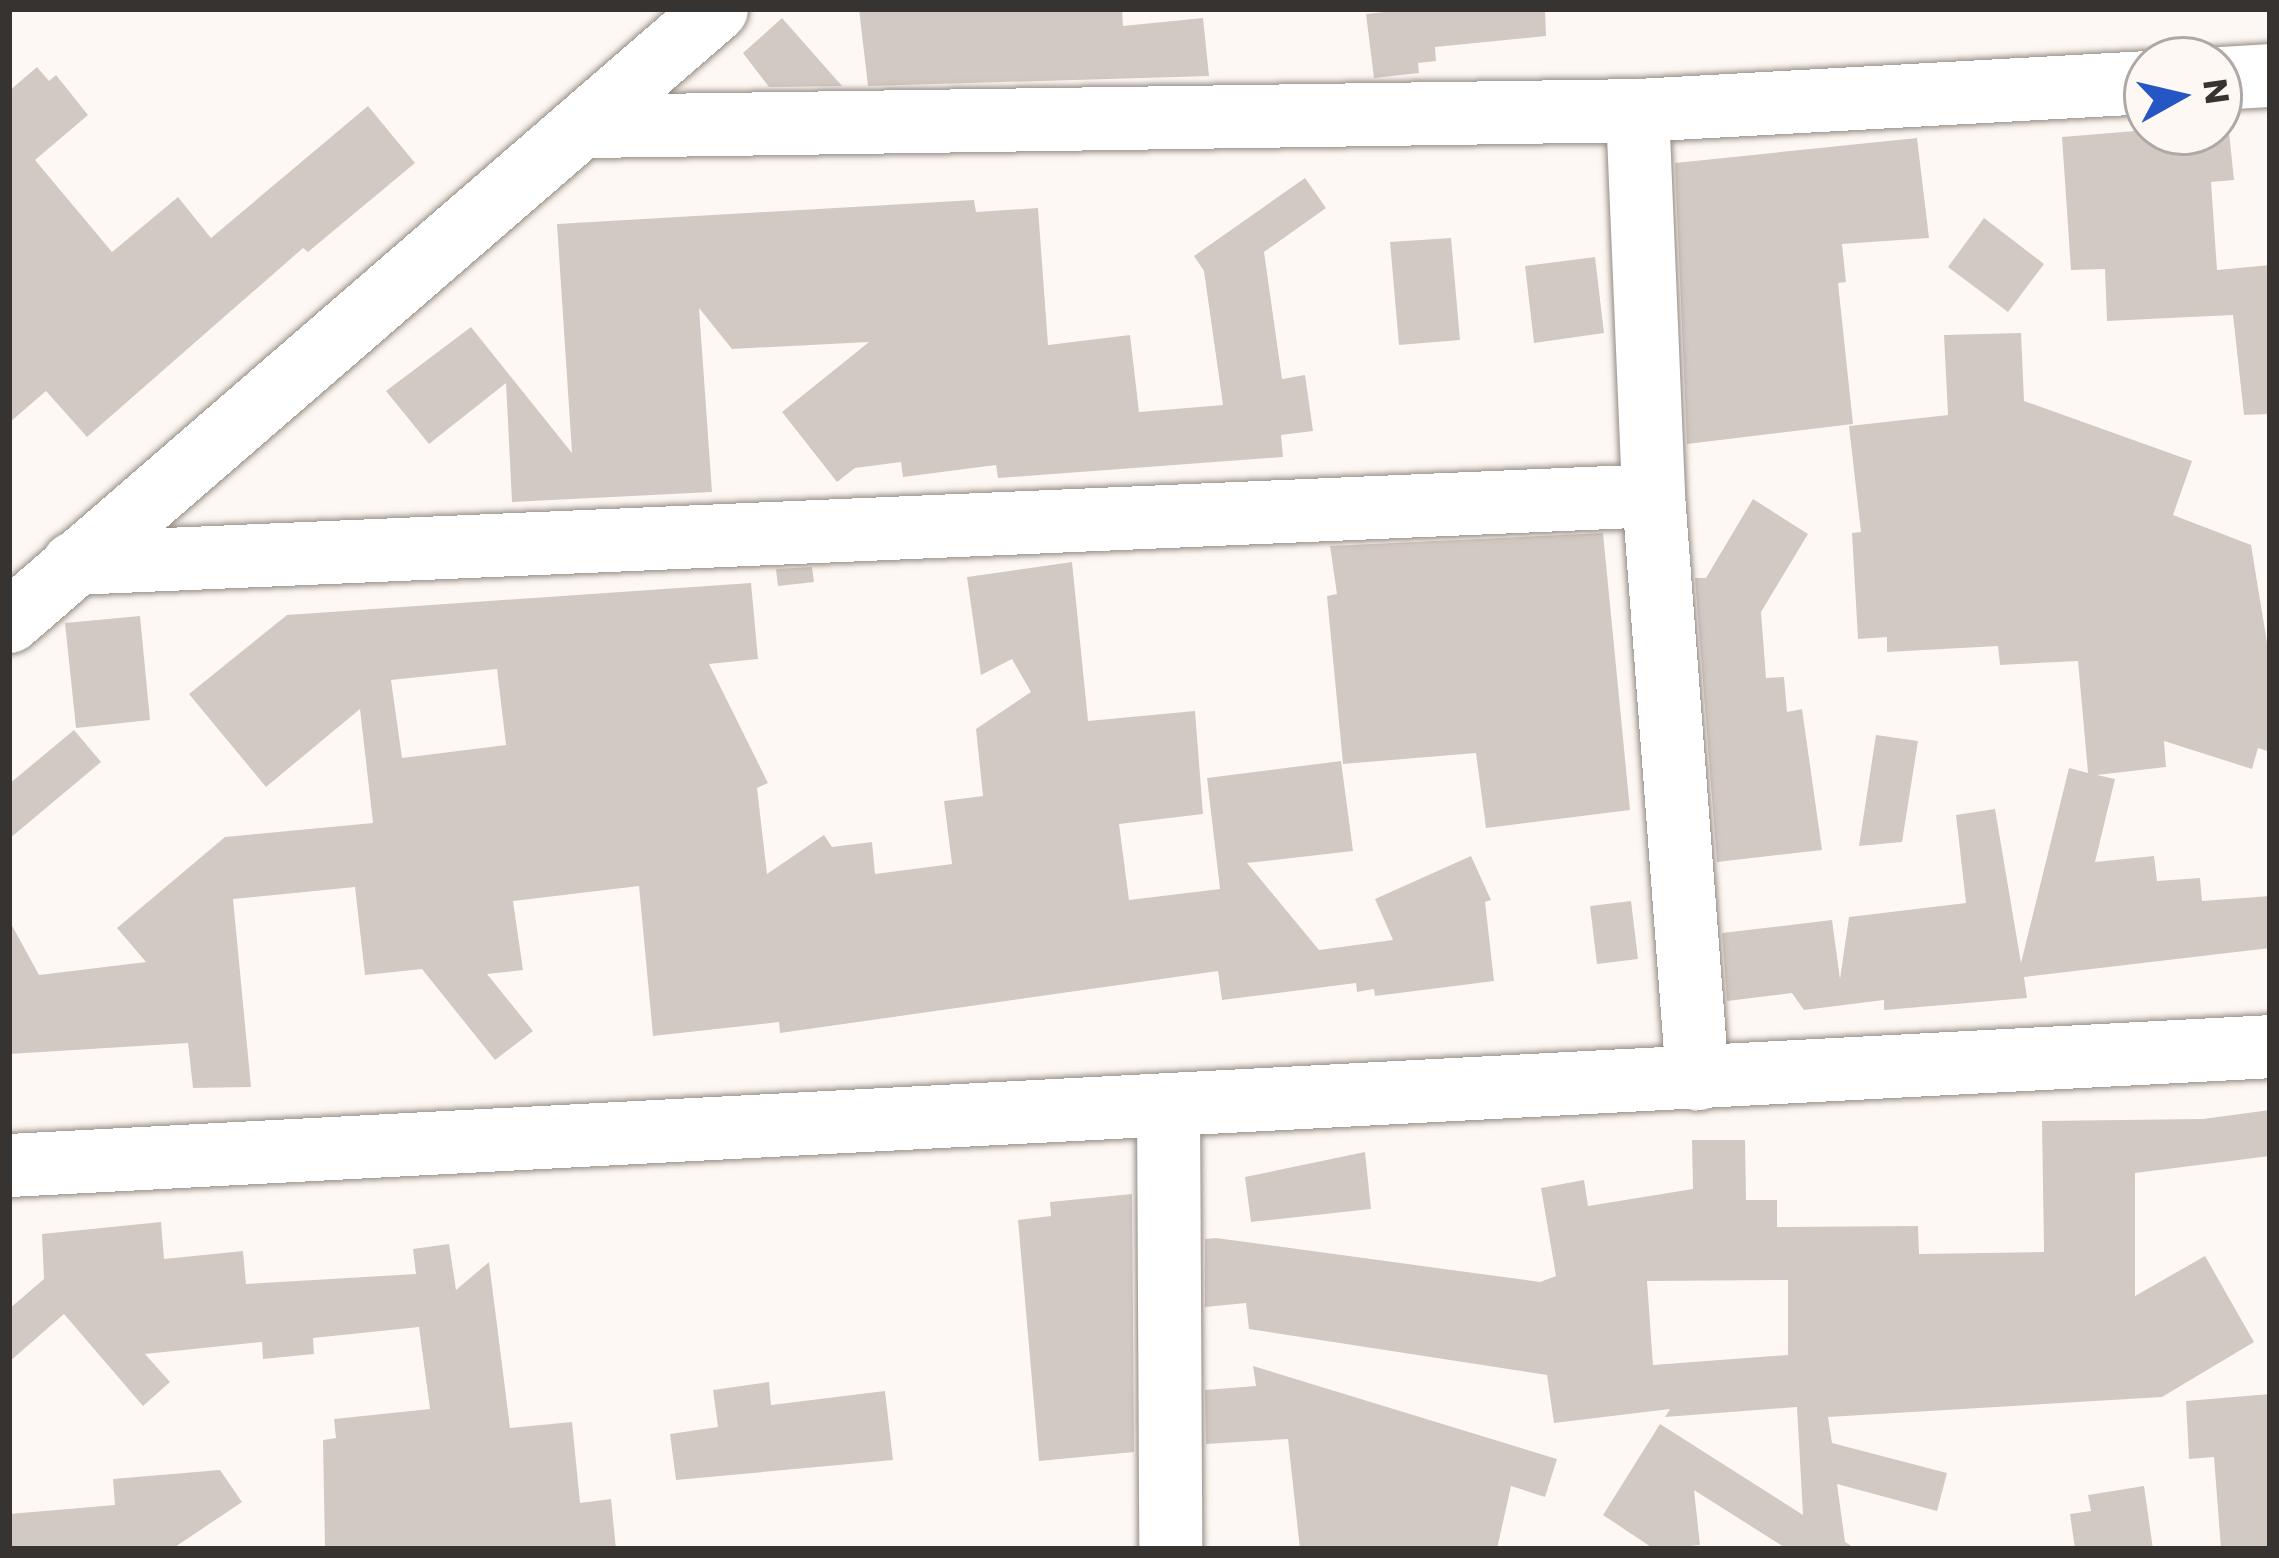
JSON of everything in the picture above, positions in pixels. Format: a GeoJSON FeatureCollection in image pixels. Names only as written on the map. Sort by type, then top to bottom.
{"type":"FeatureCollection","features":[{"type":"Feature","properties":{"kind":"street"},"geometry":{"type":"LineString","coordinates":[[9,621],[588,126],[716,9]]}},
{"type":"Feature","properties":{"kind":"street"},"geometry":{"type":"LineString","coordinates":[[588,126],[1636,110],[2123,83]]}},
{"type":"Feature","properties":{"kind":"street"},"geometry":{"type":"LineString","coordinates":[[1636,110],[1653,495],[1697,1078]]}},
{"type":"Feature","properties":{"kind":"street"},"geometry":{"type":"LineString","coordinates":[[74,563],[1653,495]]}},
{"type":"Feature","properties":{"kind":"street"},"geometry":{"type":"LineString","coordinates":[[9,1165],[2270,1046]]}},
{"type":"Feature","properties":{"kind":"street"},"geometry":{"type":"LineString","coordinates":[[1168,1104],[1171,1549]]}},
{"type":"Feature","properties":{"kind":"building"},"geometry":{"type":"Polygon","coordinates":[[[859,9],[1122,9],[1123,26],[1203,18],[1209,76],[868,86],[859,9]]]}},
{"type":"Feature","properties":{"kind":"building"},"geometry":{"type":"Polygon","coordinates":[[[1410,9],[1545,9],[1546,36],[1435,47],[1436,61],[1418,63],[1419,73],[1374,78],[1366,14],[1410,9]]]}},
{"type":"Feature","properties":{"kind":"building"},"geometry":{"type":"Polygon","coordinates":[[[782,18],[842,86],[769,87],[743,53],[782,18]]]}},
{"type":"Feature","properties":{"kind":"building"},"geometry":{"type":"Polygon","coordinates":[[[37,67],[49,81],[56,75],[88,115],[35,160],[112,252],[178,197],[211,238],[368,106],[415,163],[308,252],[303,248],[87,437],[46,391],[9,423],[9,91],[37,67]]]}},
{"type":"Feature","properties":{"kind":"building"},"geometry":{"type":"Polygon","coordinates":[[[2123,132],[2123,156],[2232,156],[2234,180],[2211,182],[2217,270],[2270,265],[2270,414],[2244,415],[2233,315],[2107,321],[2105,269],[2071,270],[2062,137],[2123,132]]]}},
{"type":"Feature","properties":{"kind":"building"},"geometry":{"type":"Polygon","coordinates":[[[1917,138],[1929,238],[1842,244],[1846,282],[1838,283],[1853,424],[1687,444],[1675,163],[1917,138]]]}},
{"type":"Feature","properties":{"kind":"building"},"geometry":{"type":"Polygon","coordinates":[[[1305,178],[1326,208],[1264,252],[1282,379],[1305,375],[1313,431],[1281,435],[1283,457],[998,478],[996,465],[903,477],[901,462],[855,468],[837,482],[782,412],[869,342],[732,349],[699,308],[712,492],[512,502],[506,383],[429,444],[386,391],[471,327],[572,453],[557,224],[974,200],[976,212],[1038,208],[1048,345],[1130,335],[1139,412],[1223,405],[1204,271],[1194,256],[1305,178]]]}},
{"type":"Feature","properties":{"kind":"building"},"geometry":{"type":"Polygon","coordinates":[[[1984,218],[2044,264],[2008,312],[1948,267],[1984,218]]]}},
{"type":"Feature","properties":{"kind":"building"},"geometry":{"type":"Polygon","coordinates":[[[1451,238],[1460,340],[1399,345],[1390,242],[1451,238]]]}},
{"type":"Feature","properties":{"kind":"building"},"geometry":{"type":"Polygon","coordinates":[[[1595,257],[1604,333],[1534,343],[1525,266],[1595,257]]]}},
{"type":"Feature","properties":{"kind":"building"},"geometry":{"type":"Polygon","coordinates":[[[2021,333],[2024,401],[2192,461],[2173,515],[2251,545],[2270,661],[2270,752],[2258,748],[2252,769],[2164,741],[2166,767],[2097,775],[2115,779],[2095,862],[2154,856],[2157,881],[2200,878],[2202,901],[2270,896],[2270,948],[2024,977],[2027,998],[1884,1010],[1884,1000],[1804,1010],[1792,993],[1727,1001],[1722,933],[1832,920],[1840,979],[1849,917],[1966,903],[1956,815],[1995,809],[2021,963],[2069,768],[2088,773],[2078,661],[2000,665],[1998,646],[1887,652],[1887,637],[1858,639],[1852,533],[1861,532],[1849,426],[1948,415],[1944,335],[2021,333]]]}},
{"type":"Feature","properties":{"kind":"building"},"geometry":{"type":"Polygon","coordinates":[[[1753,499],[1808,534],[1761,612],[1766,678],[1784,677],[1787,712],[1802,709],[1822,850],[1717,862],[1695,578],[1706,578],[1753,499]]]}},
{"type":"Feature","properties":{"kind":"building"},"geometry":{"type":"Polygon","coordinates":[[[1603,533],[1630,810],[1486,828],[1476,753],[1343,764],[1327,596],[1337,594],[1330,546],[1603,533]]]}},
{"type":"Feature","properties":{"kind":"building"},"geometry":{"type":"Polygon","coordinates":[[[1072,562],[1088,721],[1195,711],[1203,814],[1119,824],[1129,900],[1220,889],[1207,778],[1341,761],[1353,851],[1247,863],[1319,950],[1393,940],[1375,899],[1471,856],[1491,900],[1485,902],[1494,981],[1375,996],[1374,989],[1357,992],[1356,983],[1222,1000],[1218,971],[780,1033],[779,1022],[653,1036],[639,886],[513,901],[523,970],[487,974],[533,1031],[495,1060],[422,969],[365,975],[355,887],[233,899],[251,1087],[193,1088],[188,1043],[9,1054],[9,920],[39,975],[146,962],[117,928],[225,837],[373,823],[360,709],[266,787],[189,694],[287,615],[751,583],[758,659],[709,664],[768,783],[757,788],[767,874],[824,835],[832,847],[872,842],[875,874],[952,864],[944,801],[983,796],[976,729],[1031,692],[1012,659],[981,675],[967,577],[1072,562]],[[497,669],[391,680],[402,758],[506,745],[497,669]]]}},
{"type":"Feature","properties":{"kind":"building"},"geometry":{"type":"Polygon","coordinates":[[[812,567],[814,582],[778,586],[776,569],[812,567]]]}},
{"type":"Feature","properties":{"kind":"building"},"geometry":{"type":"Polygon","coordinates":[[[140,616],[150,720],[76,728],[65,623],[140,616]]]}},
{"type":"Feature","properties":{"kind":"building"},"geometry":{"type":"Polygon","coordinates":[[[74,730],[101,762],[9,839],[9,784],[74,730]]]}},
{"type":"Feature","properties":{"kind":"building"},"geometry":{"type":"Polygon","coordinates":[[[1876,735],[1918,741],[1902,842],[1859,846],[1876,735]]]}},
{"type":"Feature","properties":{"kind":"building"},"geometry":{"type":"Polygon","coordinates":[[[1631,901],[1638,959],[1597,964],[1590,906],[1631,901]]]}},
{"type":"Feature","properties":{"kind":"building"},"geometry":{"type":"Polygon","coordinates":[[[2270,1110],[2270,1156],[2135,1173],[2135,1296],[2205,1256],[2254,1342],[2162,1397],[1828,1417],[1832,1443],[1947,1473],[1937,1511],[1837,1484],[1845,1542],[1856,1549],[1787,1549],[1694,1490],[1700,1545],[1654,1549],[1603,1515],[1660,1424],[1803,1515],[1797,1407],[1665,1417],[1670,1409],[1554,1423],[1547,1375],[1249,1329],[1246,1303],[1205,1307],[1205,1239],[1216,1238],[1540,1282],[1556,1276],[1541,1188],[1584,1180],[1588,1206],[1693,1189],[1692,1140],[1745,1140],[1746,1200],[1777,1200],[1777,1227],[1918,1226],[1919,1254],[2044,1252],[2042,1121],[2203,1119],[2270,1110]],[[1788,1280],[1647,1281],[1653,1365],[1788,1355],[1788,1280]]]}},
{"type":"Feature","properties":{"kind":"building"},"geometry":{"type":"Polygon","coordinates":[[[1365,1152],[1371,1209],[1251,1222],[1245,1177],[1365,1152]]]}},
{"type":"Feature","properties":{"kind":"building"},"geometry":{"type":"Polygon","coordinates":[[[1132,1194],[1134,1452],[1039,1461],[1018,1220],[1051,1216],[1050,1202],[1132,1194]]]}},
{"type":"Feature","properties":{"kind":"building"},"geometry":{"type":"Polygon","coordinates":[[[161,1222],[164,1259],[243,1251],[246,1284],[416,1274],[413,1249],[449,1244],[456,1290],[489,1262],[510,1428],[572,1422],[580,1503],[611,1499],[616,1549],[325,1549],[323,1440],[336,1438],[334,1419],[430,1409],[419,1327],[313,1338],[314,1354],[263,1359],[262,1342],[145,1354],[170,1382],[143,1406],[64,1314],[9,1362],[9,1309],[44,1279],[42,1234],[161,1222]]]}},
{"type":"Feature","properties":{"kind":"building"},"geometry":{"type":"Polygon","coordinates":[[[1253,1366],[1557,1459],[1545,1497],[1511,1486],[1497,1549],[1300,1549],[1288,1439],[1206,1444],[1205,1390],[1256,1386],[1253,1366]]]}},
{"type":"Feature","properties":{"kind":"building"},"geometry":{"type":"Polygon","coordinates":[[[769,1382],[771,1405],[885,1391],[893,1460],[676,1480],[670,1434],[718,1427],[713,1390],[769,1382]]]}},
{"type":"Feature","properties":{"kind":"building"},"geometry":{"type":"Polygon","coordinates":[[[2270,1394],[2270,1549],[2221,1549],[2214,1457],[2189,1459],[2186,1401],[2270,1394]]]}},
{"type":"Feature","properties":{"kind":"building"},"geometry":{"type":"Polygon","coordinates":[[[220,1470],[242,1502],[172,1549],[9,1549],[9,1514],[115,1505],[113,1479],[220,1470]]]}},
{"type":"Feature","properties":{"kind":"building"},"geometry":{"type":"Polygon","coordinates":[[[2144,1486],[2153,1549],[2075,1549],[2070,1514],[2091,1511],[2088,1495],[2144,1486]]]}}]}
